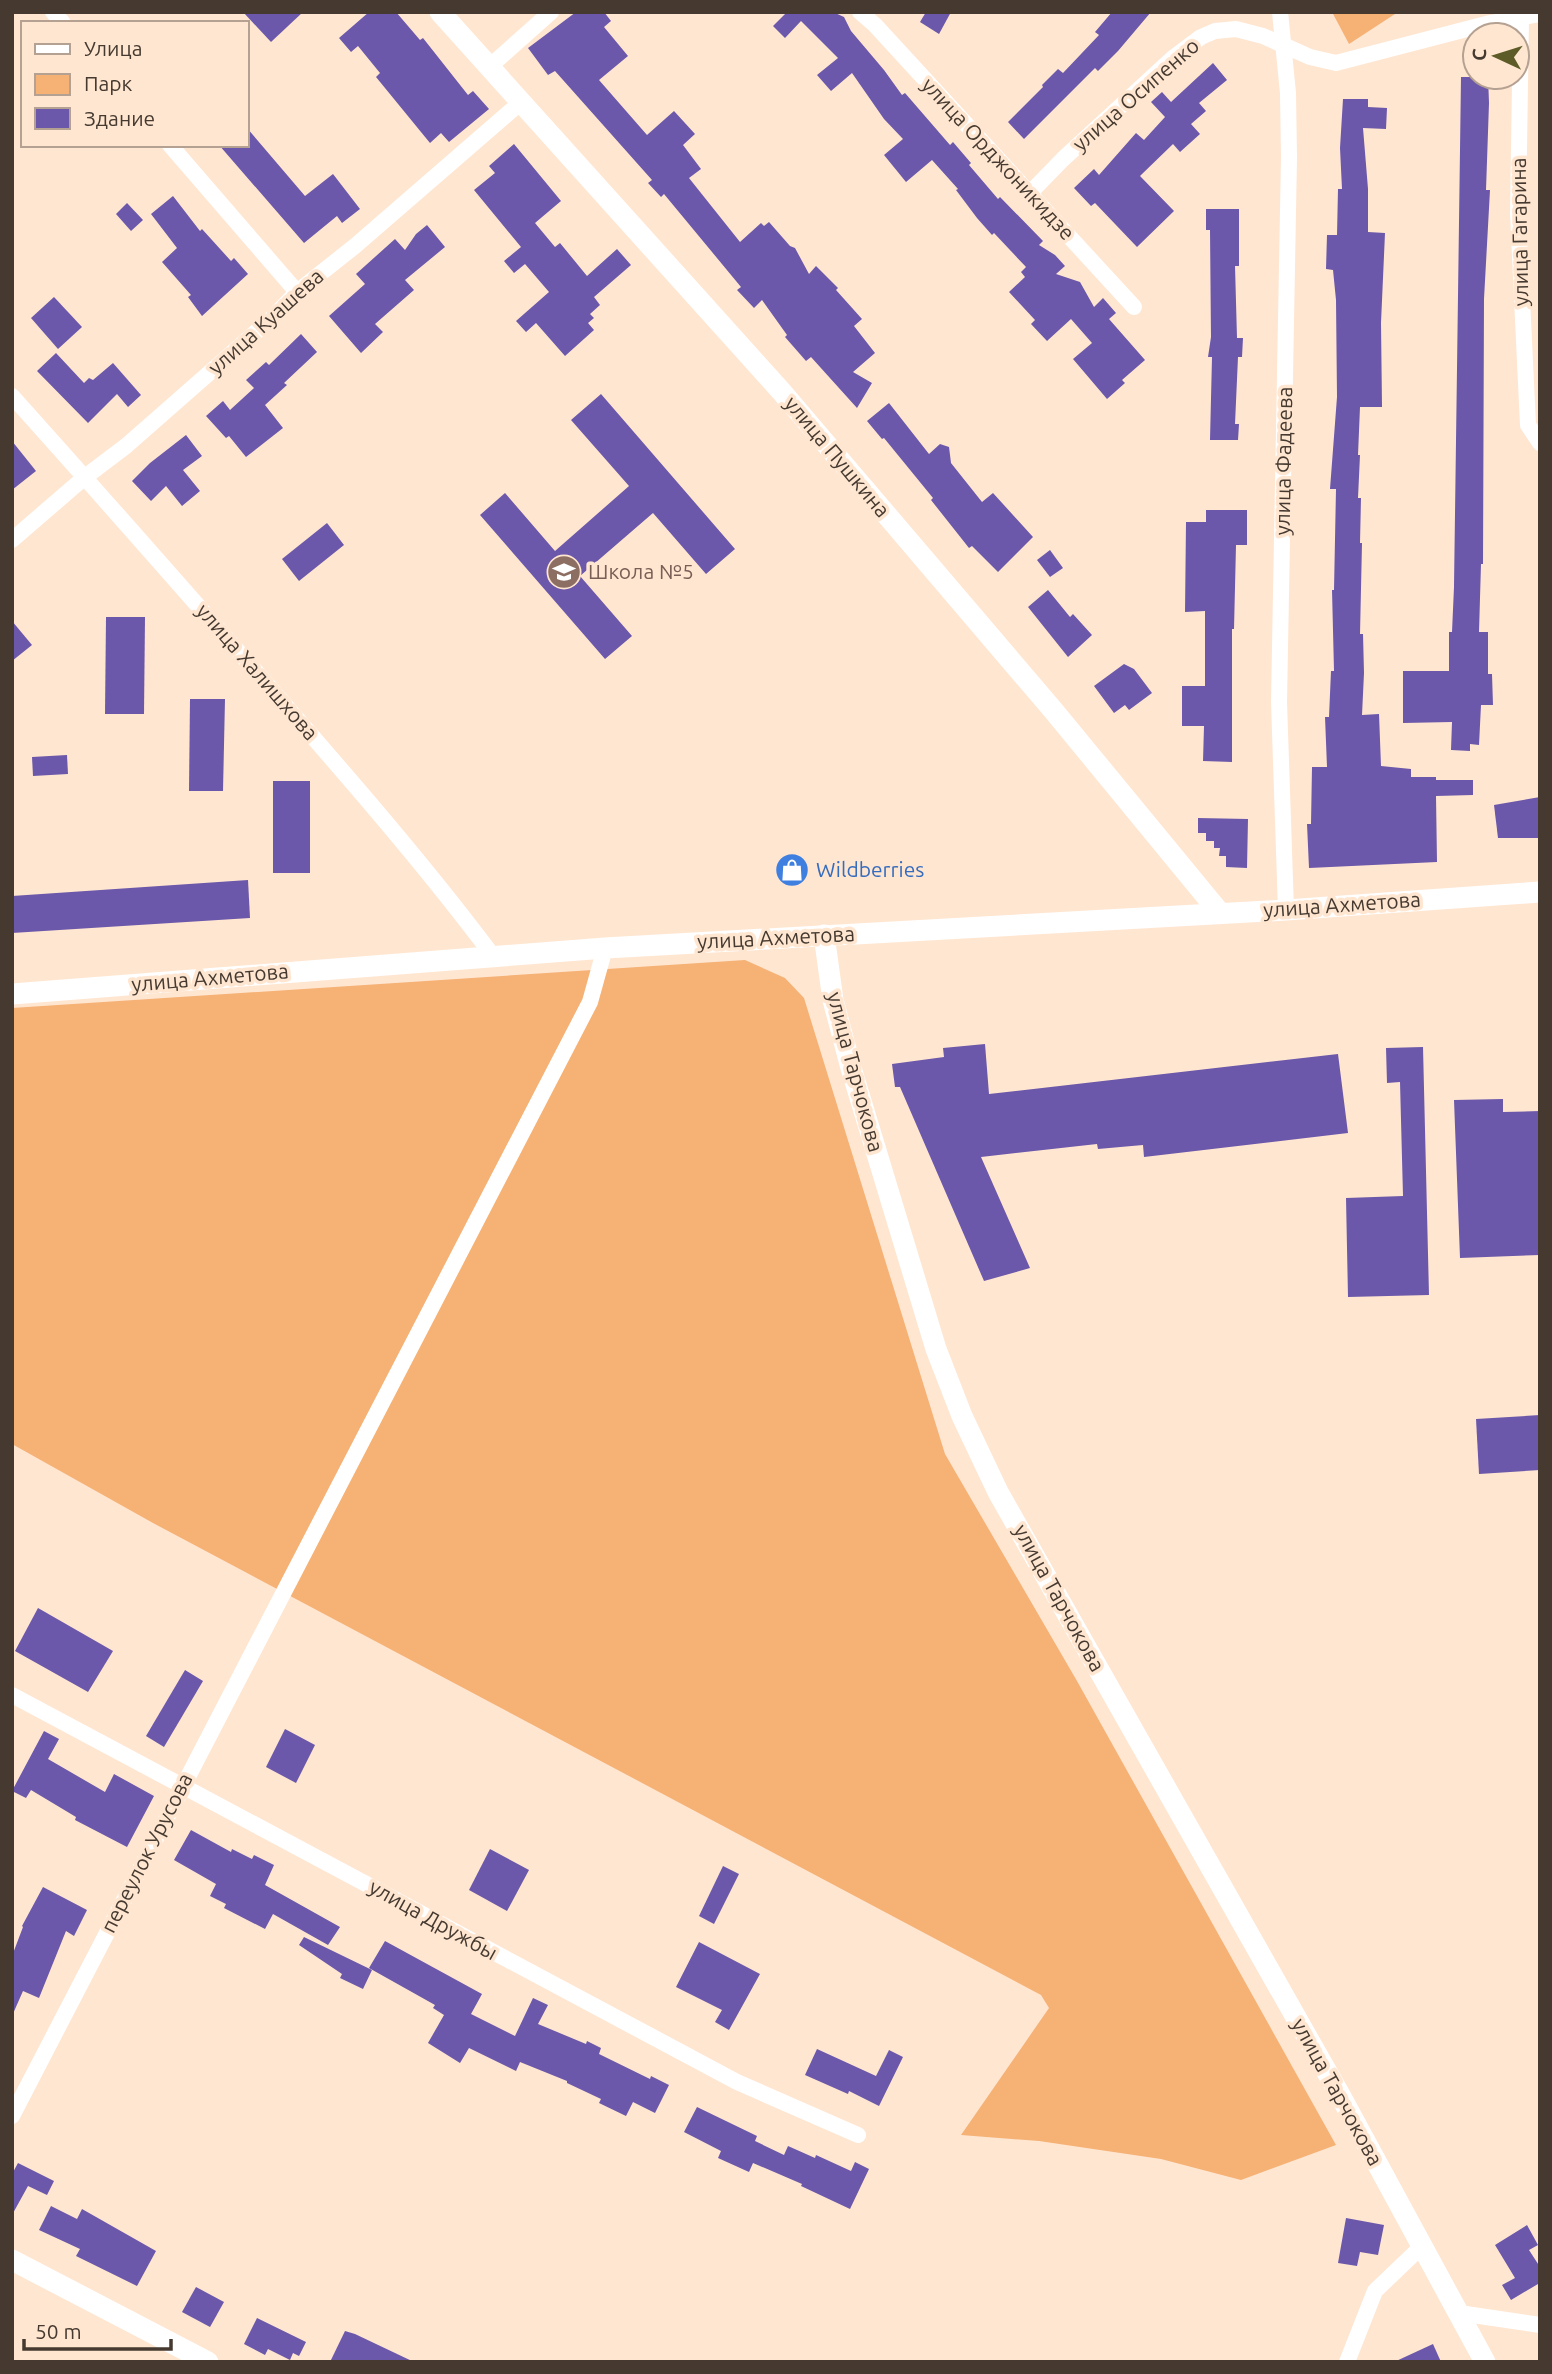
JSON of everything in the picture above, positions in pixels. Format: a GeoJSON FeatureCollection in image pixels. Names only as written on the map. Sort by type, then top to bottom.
{"type":"FeatureCollection","features":[{"type":"Feature","properties":{"kind":"main road","name":"улица Пушкина"},"geometry":{"type":"LineString","coordinates":[[440,12],[781,391],[1053,710],[1220,913]]}},
{"type":"Feature","properties":{"kind":"main road","name":"улица Ахметова"},"geometry":{"type":"LineString","coordinates":[[12,994],[606,948],[1286,910],[1540,892]]}},
{"type":"Feature","properties":{"kind":"main road","name":"улица Тарчокова"},"geometry":{"type":"LineString","coordinates":[[824,935],[833,1000],[851,1069],[936,1349],[962,1416],[998,1492],[1340,2095],[1485,2362]]}},
{"type":"Feature","properties":{"kind":"main road"},"geometry":{"type":"LineString","coordinates":[[12,2260],[208,2362]]}},
{"type":"Feature","properties":{"kind":"street"},"geometry":{"type":"LineString","coordinates":[[488,68],[551,12]]}},
{"type":"Feature","properties":{"kind":"street","name":"улица Орджоникидзе"},"geometry":{"type":"LineString","coordinates":[[860,12],[875,25],[1134,307]]}},
{"type":"Feature","properties":{"kind":"street"},"geometry":{"type":"LineString","coordinates":[[875,25],[886,12]]}},
{"type":"Feature","properties":{"kind":"street","name":"улица Фадеева"},"geometry":{"type":"LineString","coordinates":[[1280,12],[1289,157],[1279,702],[1286,910]]}},
{"type":"Feature","properties":{"kind":"street","name":"улица Осипенко"},"geometry":{"type":"LineString","coordinates":[[1029,194],[1172,58],[1201,37],[1215,31],[1236,29],[1263,36],[1310,57],[1336,63],[1490,23],[1540,14]]}},
{"type":"Feature","properties":{"kind":"street","name":"улица Гагарина"},"geometry":{"type":"LineString","coordinates":[[1521,18],[1519,284],[1528,425],[1540,443]]}},
{"type":"Feature","properties":{"kind":"street","name":"улица Куашева"},"geometry":{"type":"LineString","coordinates":[[12,540],[147,428],[273,317],[297,292],[355,246],[520,103]]}},
{"type":"Feature","properties":{"kind":"street"},"geometry":{"type":"LineString","coordinates":[[172,147],[297,292]]}},
{"type":"Feature","properties":{"kind":"street","name":"улица Халишхова"},"geometry":{"type":"LineString","coordinates":[[12,396],[369,801],[449,897],[493,956]]}},
{"type":"Feature","properties":{"kind":"street","name":"переулок Урусова"},"geometry":{"type":"LineString","coordinates":[[12,2116],[590,1002],[606,948]]}},
{"type":"Feature","properties":{"kind":"street","name":"улица Дружбы"},"geometry":{"type":"LineString","coordinates":[[12,1695],[737,2082],[858,2135]]}},
{"type":"Feature","properties":{"kind":"street"},"geometry":{"type":"LineString","coordinates":[[1347,2362],[1375,2291],[1421,2247]]}},
{"type":"Feature","properties":{"kind":"street"},"geometry":{"type":"LineString","coordinates":[[1459,2314],[1540,2325]]}},
{"type":"Feature","properties":{"kind":"green space"},"geometry":{"type":"Polygon","coordinates":[[[1332,12],[1398,12],[1349,44],[1332,12]]]}},
{"type":"Feature","properties":{"kind":"green space"},"geometry":{"type":"Polygon","coordinates":[[[745,960],[785,978],[804,998],[945,1454],[1077,1681],[1336,2145],[1241,2180],[1161,2159],[1039,2141],[961,2135],[1049,2008],[1041,1995],[153,1523],[12,1444],[12,1008],[745,960]]]}},
{"type":"Feature","properties":{"kind":"building"},"geometry":{"type":"Polygon","coordinates":[[[243,12],[303,12],[271,42],[243,12]]]}},
{"type":"Feature","properties":{"kind":"building"},"geometry":{"type":"Polygon","coordinates":[[[369,12],[396,12],[420,40],[423,38],[468,95],[473,91],[489,109],[449,142],[441,133],[430,143],[376,77],[380,73],[358,46],[351,52],[339,38],[369,12]]]}},
{"type":"Feature","properties":{"kind":"building"},"geometry":{"type":"Polygon","coordinates":[[[576,12],[604,12],[611,21],[604,27],[628,56],[599,80],[647,135],[674,111],[695,134],[683,145],[701,169],[689,178],[740,242],[761,223],[764,226],[769,222],[790,246],[795,248],[809,274],[816,266],[838,288],[836,290],[862,319],[854,326],[875,353],[853,372],[872,383],[857,408],[811,357],[806,361],[785,337],[787,335],[762,300],[754,308],[737,290],[741,287],[664,194],[661,197],[648,183],[652,180],[555,71],[548,75],[528,48],[576,12]]]}},
{"type":"Feature","properties":{"kind":"building"},"geometry":{"type":"Polygon","coordinates":[[[787,12],[833,12],[844,17],[851,31],[902,95],[905,93],[950,145],[953,142],[998,199],[1000,197],[1043,241],[1039,245],[1055,255],[1065,266],[1056,274],[1080,282],[1094,307],[1103,298],[1116,313],[1109,319],[1145,360],[1122,380],[1125,383],[1107,399],[1073,359],[1092,343],[1071,319],[1047,341],[1031,324],[1035,320],[1009,292],[1025,277],[1021,272],[1026,267],[977,218],[956,190],[958,189],[932,160],[906,182],[884,155],[903,139],[884,119],[852,73],[831,91],[817,75],[838,58],[801,21],[785,38],[773,26],[787,12]]]}},
{"type":"Feature","properties":{"kind":"building"},"geometry":{"type":"Polygon","coordinates":[[[926,12],[951,12],[939,34],[920,22],[926,12]]]}},
{"type":"Feature","properties":{"kind":"building"},"geometry":{"type":"Polygon","coordinates":[[[1112,12],[1151,12],[1098,71],[1095,68],[1024,139],[1008,122],[1058,69],[1063,73],[1099,35],[1095,32],[1112,12]]]}},
{"type":"Feature","properties":{"kind":"building"},"geometry":{"type":"Polygon","coordinates":[[[1213,63],[1227,80],[1199,103],[1206,111],[1191,124],[1200,134],[1180,152],[1173,144],[1140,176],[1174,211],[1137,247],[1095,203],[1091,206],[1074,188],[1094,169],[1099,175],[1136,133],[1144,140],[1165,117],[1151,102],[1162,92],[1171,102],[1213,63]]]}},
{"type":"Feature","properties":{"kind":"building"},"geometry":{"type":"Polygon","coordinates":[[[1461,77],[1461,91],[1489,91],[1489,103],[1486,190],[1490,190],[1484,299],[1483,564],[1479,632],[1488,632],[1488,674],[1492,674],[1493,705],[1481,705],[1479,745],[1470,744],[1470,751],[1451,750],[1452,722],[1403,723],[1403,671],[1449,671],[1449,632],[1452,632],[1461,77]]]}},
{"type":"Feature","properties":{"kind":"building"},"geometry":{"type":"Polygon","coordinates":[[[1343,99],[1368,99],[1368,107],[1387,108],[1386,129],[1363,128],[1368,232],[1385,233],[1381,323],[1382,407],[1360,407],[1358,498],[1361,498],[1362,543],[1362,715],[1379,714],[1381,766],[1411,769],[1411,777],[1473,780],[1473,795],[1436,796],[1437,862],[1309,868],[1307,824],[1311,824],[1312,767],[1327,767],[1325,717],[1329,717],[1331,671],[1334,671],[1332,590],[1336,489],[1330,489],[1337,397],[1336,300],[1333,270],[1326,269],[1327,235],[1337,235],[1338,189],[1342,189],[1340,148],[1343,99]]]}},
{"type":"Feature","properties":{"kind":"building"},"geometry":{"type":"Polygon","coordinates":[[[248,129],[305,196],[333,174],[360,209],[342,223],[337,216],[304,243],[221,147],[248,147],[248,129]]]}},
{"type":"Feature","properties":{"kind":"building"},"geometry":{"type":"Polygon","coordinates":[[[514,144],[561,201],[535,223],[555,247],[560,243],[587,276],[617,249],[631,265],[594,297],[600,305],[590,314],[594,318],[588,323],[594,330],[565,356],[536,323],[526,332],[516,321],[549,292],[525,264],[514,273],[504,261],[521,247],[474,190],[495,173],[489,166],[514,144]]]}},
{"type":"Feature","properties":{"kind":"building"},"geometry":{"type":"Polygon","coordinates":[[[173,196],[200,231],[202,229],[231,261],[234,258],[248,274],[202,316],[188,297],[191,295],[162,262],[177,248],[151,214],[173,196]]]}},
{"type":"Feature","properties":{"kind":"building"},"geometry":{"type":"Polygon","coordinates":[[[127,203],[143,220],[131,231],[116,214],[127,203]]]}},
{"type":"Feature","properties":{"kind":"building"},"geometry":{"type":"Polygon","coordinates":[[[1206,209],[1239,209],[1239,266],[1235,266],[1237,338],[1243,338],[1242,357],[1238,357],[1235,424],[1239,424],[1238,440],[1210,440],[1210,230],[1206,230],[1206,209]]]}},
{"type":"Feature","properties":{"kind":"building"},"geometry":{"type":"Polygon","coordinates":[[[427,225],[445,247],[405,280],[414,290],[375,324],[383,332],[361,353],[329,316],[365,284],[356,274],[395,239],[405,250],[416,234],[427,225]]]}},
{"type":"Feature","properties":{"kind":"building"},"geometry":{"type":"Polygon","coordinates":[[[54,297],[82,327],[58,349],[31,318],[54,297]]]}},
{"type":"Feature","properties":{"kind":"building"},"geometry":{"type":"Polygon","coordinates":[[[301,334],[317,352],[265,405],[283,428],[246,457],[229,436],[226,438],[206,416],[223,401],[230,410],[254,388],[246,380],[266,362],[269,365],[301,334]]]}},
{"type":"Feature","properties":{"kind":"building"},"geometry":{"type":"Polygon","coordinates":[[[56,353],[84,383],[89,378],[93,380],[113,363],[141,395],[128,407],[117,394],[88,423],[37,371],[56,353]]]}},
{"type":"Feature","properties":{"kind":"building"},"geometry":{"type":"Polygon","coordinates":[[[601,394],[735,549],[706,574],[653,513],[580,576],[632,636],[605,659],[480,515],[505,493],[555,551],[629,486],[571,420],[601,394]]]}},
{"type":"Feature","properties":{"kind":"building"},"geometry":{"type":"Polygon","coordinates":[[[889,403],[929,454],[940,444],[949,447],[951,463],[982,502],[993,493],[1033,537],[998,572],[972,546],[969,548],[931,500],[933,498],[867,421],[889,403]]]}},
{"type":"Feature","properties":{"kind":"building"},"geometry":{"type":"Polygon","coordinates":[[[186,435],[202,456],[183,470],[200,491],[182,506],[166,486],[151,501],[132,481],[186,435]]]}},
{"type":"Feature","properties":{"kind":"building"},"geometry":{"type":"Polygon","coordinates":[[[12,441],[36,471],[12,490],[12,441]]]}},
{"type":"Feature","properties":{"kind":"building"},"geometry":{"type":"Polygon","coordinates":[[[1206,510],[1247,510],[1247,545],[1236,545],[1232,629],[1232,762],[1203,761],[1204,726],[1182,726],[1182,686],[1205,686],[1205,611],[1185,612],[1186,522],[1206,522],[1206,510]]]}},
{"type":"Feature","properties":{"kind":"building"},"geometry":{"type":"Polygon","coordinates":[[[327,523],[344,545],[299,581],[282,559],[327,523]]]}},
{"type":"Feature","properties":{"kind":"building"},"geometry":{"type":"Polygon","coordinates":[[[1050,550],[1063,568],[1050,577],[1037,560],[1050,550]]]}},
{"type":"Feature","properties":{"kind":"building"},"geometry":{"type":"Polygon","coordinates":[[[1048,590],[1070,617],[1073,614],[1092,635],[1068,657],[1028,607],[1048,590]]]}},
{"type":"Feature","properties":{"kind":"building"},"geometry":{"type":"Polygon","coordinates":[[[106,617],[145,617],[144,714],[105,714],[106,617]]]}},
{"type":"Feature","properties":{"kind":"building"},"geometry":{"type":"Polygon","coordinates":[[[12,621],[32,645],[12,661],[12,621]]]}},
{"type":"Feature","properties":{"kind":"building"},"geometry":{"type":"Polygon","coordinates":[[[1124,664],[1134,669],[1152,693],[1129,710],[1125,705],[1114,713],[1094,686],[1124,664]]]}},
{"type":"Feature","properties":{"kind":"building"},"geometry":{"type":"Polygon","coordinates":[[[190,699],[225,699],[223,791],[189,791],[190,699]]]}},
{"type":"Feature","properties":{"kind":"building"},"geometry":{"type":"Polygon","coordinates":[[[67,755],[68,774],[33,776],[32,757],[67,755]]]}},
{"type":"Feature","properties":{"kind":"building"},"geometry":{"type":"Polygon","coordinates":[[[273,781],[310,781],[310,873],[273,873],[273,781]]]}},
{"type":"Feature","properties":{"kind":"building"},"geometry":{"type":"Polygon","coordinates":[[[1540,797],[1540,838],[1498,838],[1494,805],[1540,797]]]}},
{"type":"Feature","properties":{"kind":"building"},"geometry":{"type":"Polygon","coordinates":[[[1198,818],[1248,819],[1247,868],[1226,867],[1226,856],[1219,856],[1220,848],[1214,848],[1214,841],[1206,841],[1206,833],[1198,833],[1198,818]]]}},
{"type":"Feature","properties":{"kind":"building","name":"Wildberries"},"geometry":{"type":"Polygon","coordinates":[[[780,861],[804,861],[804,879],[781,880],[780,861]]]}},
{"type":"Feature","properties":{"kind":"building"},"geometry":{"type":"Polygon","coordinates":[[[248,880],[250,918],[12,933],[12,896],[248,880]]]}},
{"type":"Feature","properties":{"kind":"building"},"geometry":{"type":"Polygon","coordinates":[[[985,1044],[989,1094],[1338,1054],[1348,1133],[1144,1157],[1143,1145],[1098,1149],[1097,1144],[981,1157],[1030,1268],[984,1281],[900,1087],[895,1087],[892,1064],[944,1057],[943,1048],[985,1044]]]}},
{"type":"Feature","properties":{"kind":"building"},"geometry":{"type":"Polygon","coordinates":[[[1423,1047],[1429,1295],[1348,1297],[1346,1198],[1403,1196],[1400,1082],[1387,1083],[1386,1048],[1423,1047]]]}},
{"type":"Feature","properties":{"kind":"building"},"geometry":{"type":"Polygon","coordinates":[[[1503,1099],[1503,1112],[1540,1111],[1540,1255],[1460,1258],[1454,1100],[1503,1099]]]}},
{"type":"Feature","properties":{"kind":"building"},"geometry":{"type":"Polygon","coordinates":[[[1540,1415],[1540,1470],[1479,1474],[1476,1419],[1540,1415]]]}},
{"type":"Feature","properties":{"kind":"building"},"geometry":{"type":"Polygon","coordinates":[[[38,1608],[113,1651],[88,1692],[15,1651],[38,1608]]]}},
{"type":"Feature","properties":{"kind":"building"},"geometry":{"type":"Polygon","coordinates":[[[185,1670],[203,1681],[164,1747],[146,1736],[185,1670]]]}},
{"type":"Feature","properties":{"kind":"building"},"geometry":{"type":"Polygon","coordinates":[[[285,1729],[315,1745],[296,1783],[266,1767],[285,1729]]]}},
{"type":"Feature","properties":{"kind":"building"},"geometry":{"type":"Polygon","coordinates":[[[44,1731],[59,1739],[48,1759],[105,1792],[114,1774],[154,1796],[127,1847],[75,1820],[76,1817],[31,1790],[26,1798],[12,1791],[44,1731]]]}},
{"type":"Feature","properties":{"kind":"building"},"geometry":{"type":"Polygon","coordinates":[[[191,1830],[231,1852],[232,1849],[252,1859],[254,1855],[274,1865],[265,1885],[340,1927],[328,1945],[273,1914],[265,1929],[224,1908],[226,1904],[210,1896],[216,1884],[174,1860],[191,1830]]]}},
{"type":"Feature","properties":{"kind":"building"},"geometry":{"type":"Polygon","coordinates":[[[490,1849],[529,1870],[507,1911],[469,1890],[490,1849]]]}},
{"type":"Feature","properties":{"kind":"building"},"geometry":{"type":"Polygon","coordinates":[[[723,1866],[739,1874],[714,1924],[699,1916],[723,1866]]]}},
{"type":"Feature","properties":{"kind":"building"},"geometry":{"type":"Polygon","coordinates":[[[43,1887],[87,1910],[74,1936],[66,1931],[39,1998],[23,1991],[12,2016],[12,1956],[22,1926],[43,1887]]]}},
{"type":"Feature","properties":{"kind":"building"},"geometry":{"type":"Polygon","coordinates":[[[304,1937],[372,1970],[363,1989],[340,1978],[342,1974],[299,1945],[304,1937]]]}},
{"type":"Feature","properties":{"kind":"building"},"geometry":{"type":"Polygon","coordinates":[[[385,1941],[482,1994],[471,2014],[515,2036],[533,1998],[548,2005],[538,2024],[586,2044],[587,2041],[601,2048],[599,2054],[650,2079],[651,2076],[669,2085],[655,2113],[633,2102],[626,2116],[599,2103],[601,2099],[567,2081],[520,2062],[516,2071],[469,2048],[460,2063],[428,2043],[444,2015],[433,2008],[435,2005],[369,1968],[385,1941]]]}},
{"type":"Feature","properties":{"kind":"building"},"geometry":{"type":"Polygon","coordinates":[[[699,1942],[760,1974],[729,2030],[715,2022],[722,2010],[676,1987],[699,1942]]]}},
{"type":"Feature","properties":{"kind":"building"},"geometry":{"type":"Polygon","coordinates":[[[817,2049],[876,2076],[889,2050],[903,2057],[879,2106],[849,2091],[848,2094],[805,2075],[817,2049]]]}},
{"type":"Feature","properties":{"kind":"building"},"geometry":{"type":"Polygon","coordinates":[[[697,2107],[757,2136],[755,2141],[784,2155],[788,2146],[851,2171],[855,2162],[869,2169],[850,2209],[753,2163],[749,2172],[718,2158],[721,2151],[684,2132],[697,2107]]]}},
{"type":"Feature","properties":{"kind":"building"},"geometry":{"type":"Polygon","coordinates":[[[18,2163],[54,2181],[47,2195],[28,2186],[12,2215],[12,2174],[18,2163]]]}},
{"type":"Feature","properties":{"kind":"building"},"geometry":{"type":"Polygon","coordinates":[[[51,2206],[77,2219],[82,2209],[156,2251],[137,2286],[76,2256],[80,2249],[39,2230],[51,2206]]]}},
{"type":"Feature","properties":{"kind":"building"},"geometry":{"type":"Polygon","coordinates":[[[1346,2218],[1384,2225],[1378,2255],[1360,2252],[1357,2266],[1338,2263],[1346,2218]]]}},
{"type":"Feature","properties":{"kind":"building"},"geometry":{"type":"Polygon","coordinates":[[[1527,2225],[1538,2245],[1529,2250],[1540,2267],[1540,2279],[1538,2284],[1511,2300],[1502,2285],[1515,2278],[1495,2245],[1527,2225]]]}},
{"type":"Feature","properties":{"kind":"building"},"geometry":{"type":"Polygon","coordinates":[[[196,2287],[224,2302],[210,2327],[182,2312],[196,2287]]]}},
{"type":"Feature","properties":{"kind":"building"},"geometry":{"type":"Polygon","coordinates":[[[257,2318],[306,2342],[299,2356],[293,2353],[290,2360],[268,2349],[265,2355],[244,2344],[257,2318]]]}},
{"type":"Feature","properties":{"kind":"building"},"geometry":{"type":"Polygon","coordinates":[[[345,2331],[355,2334],[414,2362],[330,2362],[345,2331]]]}},
{"type":"Feature","properties":{"kind":"building"},"geometry":{"type":"Polygon","coordinates":[[[1433,2344],[1441,2362],[1394,2362],[1433,2344]]]}},
{"type":"Feature","properties":{"kind":"place","name":"Школа №5"},"geometry":{"type":"Point","coordinates":[564,572]}},
{"type":"Feature","properties":{"kind":"place","name":"Wildberries"},"geometry":{"type":"Point","coordinates":[792,870]}}]}
